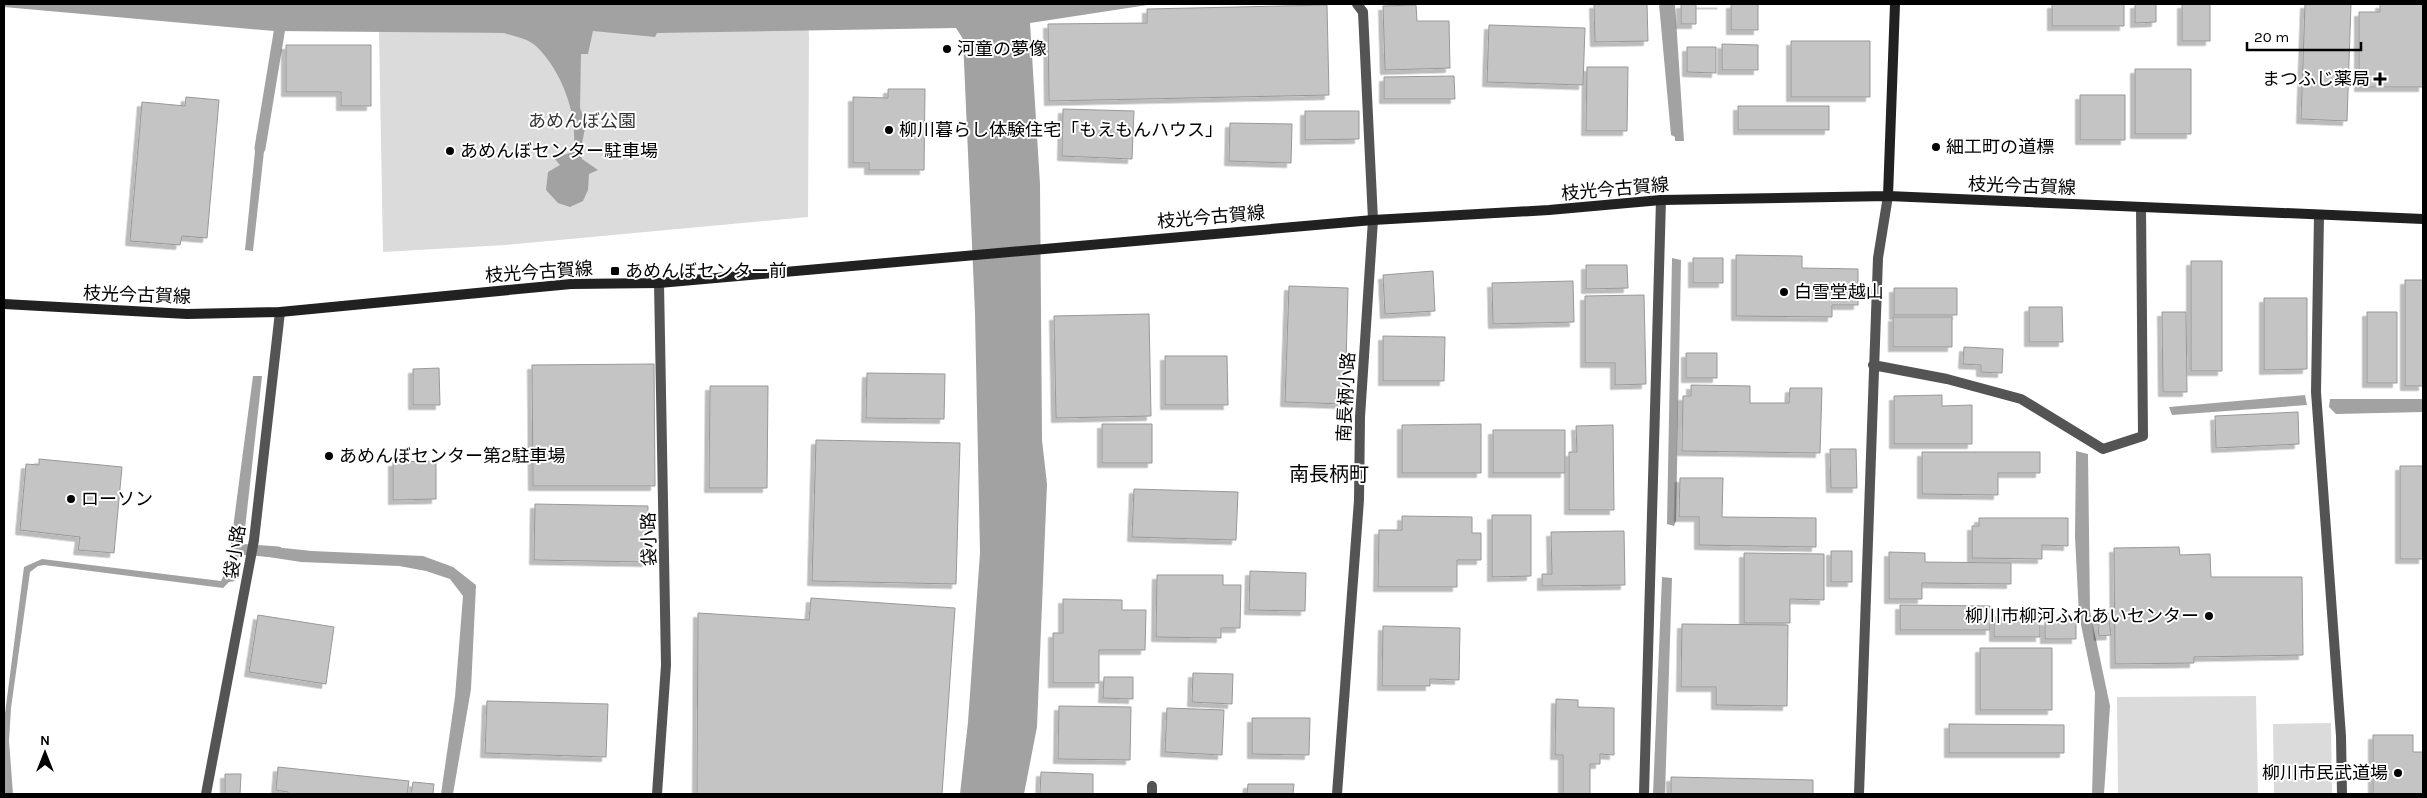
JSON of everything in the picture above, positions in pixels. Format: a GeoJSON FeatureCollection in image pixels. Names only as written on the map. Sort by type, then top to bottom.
{"type":"FeatureCollection","features":[{"type":"Feature","properties":{"kind":"main road"},"geometry":{"type":"LineString","coordinates":[[1888,196],[1895,4]]}},
{"type":"Feature","properties":{"kind":"main road","name":"枝光今古賀線"},"geometry":{"type":"LineString","coordinates":[[4,304],[187,314],[280,312],[571,284],[659,283],[1037,248],[1373,220],[1549,210],[1661,200],[1888,196],[2423,219]]}},
{"type":"Feature","properties":{"kind":"street","name":"南長柄小路"},"geometry":{"type":"LineString","coordinates":[[1336,794],[1358,500],[1360,417],[1373,220],[1363,12],[1357,4]]}},
{"type":"Feature","properties":{"kind":"street"},"geometry":{"type":"LineString","coordinates":[[1859,794],[1878,258],[1888,196]]}},
{"type":"Feature","properties":{"kind":"street"},"geometry":{"type":"LineString","coordinates":[[1644,794],[1661,200]]}},
{"type":"Feature","properties":{"kind":"street"},"geometry":{"type":"LineString","coordinates":[[1873,365],[1947,379],[2021,399],[2103,449],[2143,436],[2141,207]]}},
{"type":"Feature","properties":{"kind":"street"},"geometry":{"type":"LineString","coordinates":[[2319,216],[2316,392],[2341,736],[2342,794]]}},
{"type":"Feature","properties":{"kind":"street","name":"袋小路"},"geometry":{"type":"LineString","coordinates":[[657,794],[666,665],[659,283]]}},
{"type":"Feature","properties":{"kind":"street","name":"袋小路"},"geometry":{"type":"LineString","coordinates":[[206,794],[254,540],[280,312]]}},
{"type":"Feature","properties":{"kind":"green space","name":"あめんぼ公園"},"geometry":{"type":"Polygon","coordinates":[[[807,4],[809,36],[808,217],[505,245],[383,252],[379,31],[504,33],[807,4]]]}},
{"type":"Feature","properties":{"kind":"green space"},"geometry":{"type":"Polygon","coordinates":[[[2256,696],[2258,794],[2118,794],[2117,697],[2256,696]]]}},
{"type":"Feature","properties":{"kind":"green space"},"geometry":{"type":"Polygon","coordinates":[[[2331,723],[2332,794],[2274,794],[2273,724],[2331,723]]]}},
{"type":"Feature","properties":{"kind":"shaded area"},"geometry":{"type":"Polygon","coordinates":[[[4,4],[1154,4],[1030,23],[1040,184],[1042,440],[1047,484],[1037,727],[1024,794],[960,794],[968,722],[980,553],[975,313],[963,39],[956,28],[657,33],[655,37],[593,31],[588,54],[581,54],[580,108],[586,123],[580,154],[582,159],[598,170],[589,174],[588,190],[583,201],[570,207],[558,203],[546,190],[548,172],[560,165],[554,158],[573,152],[574,138],[571,110],[561,81],[554,68],[536,46],[521,38],[504,33],[274,31],[4,7],[4,4]]]}},
{"type":"Feature","properties":{"kind":"shaded area"},"geometry":{"type":"Polygon","coordinates":[[[1659,4],[1675,4],[1684,141],[1675,141],[1675,137],[1671,135],[1659,4]]]}},
{"type":"Feature","properties":{"kind":"shaded area"},"geometry":{"type":"Polygon","coordinates":[[[257,132],[266,133],[253,251],[245,250],[257,132]]]}},
{"type":"Feature","properties":{"kind":"shaded area"},"geometry":{"type":"Polygon","coordinates":[[[1672,258],[1681,260],[1676,521],[1674,526],[1667,524],[1672,258]]]}},
{"type":"Feature","properties":{"kind":"shaded area"},"geometry":{"type":"Polygon","coordinates":[[[253,376],[262,376],[244,538],[235,581],[229,582],[223,588],[44,565],[38,566],[30,572],[11,708],[9,741],[13,794],[5,794],[4,721],[24,567],[42,559],[221,581],[228,566],[253,376]]]}},
{"type":"Feature","properties":{"kind":"shaded area"},"geometry":{"type":"Polygon","coordinates":[[[2305,395],[2307,405],[2172,415],[2169,407],[2305,395]]]}},
{"type":"Feature","properties":{"kind":"shaded area"},"geometry":{"type":"Polygon","coordinates":[[[2330,399],[2423,399],[2423,412],[2336,414],[2329,407],[2330,399]]]}},
{"type":"Feature","properties":{"kind":"shaded area"},"geometry":{"type":"Polygon","coordinates":[[[2076,451],[2088,454],[2090,611],[2110,706],[2104,794],[2092,794],[2095,693],[2079,615],[2075,537],[2076,451]]]}},
{"type":"Feature","properties":{"kind":"shaded area"},"geometry":{"type":"Polygon","coordinates":[[[264,546],[312,551],[423,556],[453,567],[476,585],[471,689],[453,794],[441,794],[455,697],[463,596],[450,579],[426,571],[399,566],[301,562],[262,556],[264,546]]]}},
{"type":"Feature","properties":{"kind":"shaded area"},"geometry":{"type":"Polygon","coordinates":[[[1662,577],[1672,578],[1665,794],[1653,794],[1662,577]]]}},
{"type":"Feature","properties":{"kind":"building"},"geometry":{"type":"Polygon","coordinates":[[[1594,4],[1647,4],[1648,41],[1595,42],[1594,4]]]}},
{"type":"Feature","properties":{"kind":"building"},"geometry":{"type":"Polygon","coordinates":[[[1681,4],[1696,4],[1696,24],[1681,24],[1681,4]]]}},
{"type":"Feature","properties":{"kind":"building"},"geometry":{"type":"Polygon","coordinates":[[[1731,4],[1758,4],[1758,30],[1731,30],[1731,4]]]}},
{"type":"Feature","properties":{"kind":"building"},"geometry":{"type":"Polygon","coordinates":[[[2052,4],[2124,4],[2124,26],[2052,26],[2052,4]]]}},
{"type":"Feature","properties":{"kind":"building"},"geometry":{"type":"Polygon","coordinates":[[[2135,4],[2156,4],[2156,22],[2135,23],[2135,4]]]}},
{"type":"Feature","properties":{"kind":"building"},"geometry":{"type":"Polygon","coordinates":[[[2182,4],[2210,4],[2210,41],[2182,41],[2182,4]]]}},
{"type":"Feature","properties":{"kind":"building"},"geometry":{"type":"Polygon","coordinates":[[[2305,4],[2351,4],[2347,121],[2301,119],[2305,4]]]}},
{"type":"Feature","properties":{"kind":"building"},"geometry":{"type":"Polygon","coordinates":[[[2380,4],[2423,4],[2423,87],[2359,87],[2359,12],[2380,12],[2380,4]]]}},
{"type":"Feature","properties":{"kind":"building"},"geometry":{"type":"Polygon","coordinates":[[[1327,5],[1329,95],[1049,101],[1048,24],[1147,23],[1147,9],[1327,5]]]}},
{"type":"Feature","properties":{"kind":"building"},"geometry":{"type":"Polygon","coordinates":[[[1416,5],[1417,21],[1449,21],[1450,68],[1385,70],[1383,6],[1416,5]]]}},
{"type":"Feature","properties":{"kind":"building"},"geometry":{"type":"Polygon","coordinates":[[[1489,25],[1585,28],[1583,85],[1487,82],[1489,25]]]}},
{"type":"Feature","properties":{"kind":"building"},"geometry":{"type":"Polygon","coordinates":[[[1791,41],[1870,41],[1870,97],[1791,97],[1791,41]]]}},
{"type":"Feature","properties":{"kind":"building"},"geometry":{"type":"Polygon","coordinates":[[[1722,44],[1758,45],[1758,70],[1722,70],[1722,44]]]}},
{"type":"Feature","properties":{"kind":"building"},"geometry":{"type":"Polygon","coordinates":[[[286,45],[371,45],[371,106],[341,106],[341,92],[286,92],[286,45]]]}},
{"type":"Feature","properties":{"kind":"building"},"geometry":{"type":"Polygon","coordinates":[[[1687,47],[1716,47],[1716,73],[1687,72],[1687,47]]]}},
{"type":"Feature","properties":{"kind":"building"},"geometry":{"type":"Polygon","coordinates":[[[1587,67],[1628,67],[1627,131],[1586,131],[1587,67]]]}},
{"type":"Feature","properties":{"kind":"building"},"geometry":{"type":"Polygon","coordinates":[[[2135,69],[2191,69],[2191,134],[2135,134],[2135,69]]]}},
{"type":"Feature","properties":{"kind":"building"},"geometry":{"type":"Polygon","coordinates":[[[1454,76],[1455,99],[1384,99],[1384,77],[1454,76]]]}},
{"type":"Feature","properties":{"kind":"building","name":"柳川暮らし体験住宅「もえもんハウス」"},"geometry":{"type":"Polygon","coordinates":[[[888,89],[925,89],[924,170],[869,170],[869,163],[853,163],[853,97],[888,98],[888,89]]]}},
{"type":"Feature","properties":{"kind":"building"},"geometry":{"type":"Polygon","coordinates":[[[2080,95],[2125,95],[2125,140],[2080,140],[2080,95]]]}},
{"type":"Feature","properties":{"kind":"building"},"geometry":{"type":"Polygon","coordinates":[[[186,97],[219,100],[207,238],[182,236],[180,245],[130,241],[142,102],[185,106],[186,97]]]}},
{"type":"Feature","properties":{"kind":"building"},"geometry":{"type":"Polygon","coordinates":[[[1738,106],[1829,106],[1829,130],[1738,130],[1738,106]]]}},
{"type":"Feature","properties":{"kind":"building"},"geometry":{"type":"Polygon","coordinates":[[[1063,109],[1134,111],[1132,159],[1062,156],[1063,109]]]}},
{"type":"Feature","properties":{"kind":"building"},"geometry":{"type":"Polygon","coordinates":[[[1305,111],[1359,111],[1359,139],[1305,140],[1305,111]]]}},
{"type":"Feature","properties":{"kind":"building"},"geometry":{"type":"Polygon","coordinates":[[[1230,123],[1292,124],[1291,163],[1229,161],[1230,123]]]}},
{"type":"Feature","properties":{"kind":"building"},"geometry":{"type":"Polygon","coordinates":[[[1736,255],[1802,256],[1802,268],[1858,269],[1858,305],[1832,305],[1832,317],[1736,316],[1736,255]]]}},
{"type":"Feature","properties":{"kind":"building"},"geometry":{"type":"Polygon","coordinates":[[[1693,258],[1723,258],[1723,283],[1693,283],[1693,258]]]}},
{"type":"Feature","properties":{"kind":"building"},"geometry":{"type":"Polygon","coordinates":[[[2191,261],[2222,261],[2222,371],[2191,371],[2191,261]]]}},
{"type":"Feature","properties":{"kind":"building"},"geometry":{"type":"Polygon","coordinates":[[[1586,265],[1627,265],[1628,288],[1586,289],[1586,265]]]}},
{"type":"Feature","properties":{"kind":"building"},"geometry":{"type":"Polygon","coordinates":[[[1433,271],[1435,311],[1385,314],[1383,275],[1433,271]]]}},
{"type":"Feature","properties":{"kind":"building"},"geometry":{"type":"Polygon","coordinates":[[[2405,280],[2423,280],[2423,386],[2405,386],[2405,280]]]}},
{"type":"Feature","properties":{"kind":"building"},"geometry":{"type":"Polygon","coordinates":[[[1573,281],[1574,322],[1493,324],[1492,283],[1573,281]]]}},
{"type":"Feature","properties":{"kind":"building"},"geometry":{"type":"Polygon","coordinates":[[[1289,286],[1348,288],[1345,404],[1285,402],[1289,286]]]}},
{"type":"Feature","properties":{"kind":"building"},"geometry":{"type":"Polygon","coordinates":[[[1894,288],[1957,288],[1957,315],[1894,315],[1894,288]]]}},
{"type":"Feature","properties":{"kind":"building"},"geometry":{"type":"Polygon","coordinates":[[[1644,295],[1646,384],[1615,385],[1615,363],[1585,363],[1585,296],[1644,295]]]}},
{"type":"Feature","properties":{"kind":"building"},"geometry":{"type":"Polygon","coordinates":[[[2264,298],[2307,298],[2307,369],[2264,370],[2264,298]]]}},
{"type":"Feature","properties":{"kind":"building"},"geometry":{"type":"Polygon","coordinates":[[[2029,307],[2062,307],[2063,342],[2029,342],[2029,307]]]}},
{"type":"Feature","properties":{"kind":"building"},"geometry":{"type":"Polygon","coordinates":[[[2162,312],[2186,312],[2187,392],[2163,392],[2162,312]]]}},
{"type":"Feature","properties":{"kind":"building"},"geometry":{"type":"Polygon","coordinates":[[[2367,312],[2397,312],[2397,383],[2367,383],[2367,312]]]}},
{"type":"Feature","properties":{"kind":"building"},"geometry":{"type":"Polygon","coordinates":[[[1149,314],[1151,416],[1056,418],[1054,316],[1149,314]]]}},
{"type":"Feature","properties":{"kind":"building"},"geometry":{"type":"Polygon","coordinates":[[[1893,317],[1952,317],[1952,347],[1893,347],[1893,317]]]}},
{"type":"Feature","properties":{"kind":"building"},"geometry":{"type":"Polygon","coordinates":[[[1383,336],[1445,337],[1444,381],[1383,381],[1383,336]]]}},
{"type":"Feature","properties":{"kind":"building"},"geometry":{"type":"Polygon","coordinates":[[[1964,347],[2003,349],[2002,373],[1981,372],[1981,365],[1963,364],[1964,347]]]}},
{"type":"Feature","properties":{"kind":"building"},"geometry":{"type":"Polygon","coordinates":[[[1686,353],[1717,353],[1717,378],[1686,378],[1686,353]]]}},
{"type":"Feature","properties":{"kind":"building"},"geometry":{"type":"Polygon","coordinates":[[[1165,356],[1227,356],[1228,405],[1165,405],[1165,356]]]}},
{"type":"Feature","properties":{"kind":"building"},"geometry":{"type":"Polygon","coordinates":[[[654,364],[655,486],[533,486],[532,365],[654,364]]]}},
{"type":"Feature","properties":{"kind":"building"},"geometry":{"type":"Polygon","coordinates":[[[439,368],[440,405],[413,405],[413,369],[439,368]]]}},
{"type":"Feature","properties":{"kind":"building"},"geometry":{"type":"Polygon","coordinates":[[[867,373],[945,374],[944,419],[866,418],[867,373]]]}},
{"type":"Feature","properties":{"kind":"building"},"geometry":{"type":"Polygon","coordinates":[[[1691,385],[1750,386],[1750,403],[1789,403],[1790,388],[1822,388],[1820,453],[1682,451],[1683,396],[1691,396],[1691,385]]]}},
{"type":"Feature","properties":{"kind":"building"},"geometry":{"type":"Polygon","coordinates":[[[710,386],[768,386],[767,488],[709,488],[710,386]]]}},
{"type":"Feature","properties":{"kind":"building"},"geometry":{"type":"Polygon","coordinates":[[[1942,395],[1942,406],[1972,405],[1972,444],[1894,444],[1894,396],[1942,395]]]}},
{"type":"Feature","properties":{"kind":"building"},"geometry":{"type":"Polygon","coordinates":[[[2298,412],[2299,444],[2216,448],[2215,416],[2298,412]]]}},
{"type":"Feature","properties":{"kind":"building"},"geometry":{"type":"Polygon","coordinates":[[[1102,424],[1152,424],[1152,463],[1102,463],[1102,424]]]}},
{"type":"Feature","properties":{"kind":"building"},"geometry":{"type":"Polygon","coordinates":[[[1481,424],[1481,473],[1402,473],[1402,425],[1481,424]]]}},
{"type":"Feature","properties":{"kind":"building"},"geometry":{"type":"Polygon","coordinates":[[[1613,425],[1614,510],[1569,510],[1569,452],[1577,452],[1576,426],[1613,425]]]}},
{"type":"Feature","properties":{"kind":"building"},"geometry":{"type":"Polygon","coordinates":[[[1493,430],[1565,430],[1565,473],[1493,473],[1493,430]]]}},
{"type":"Feature","properties":{"kind":"building"},"geometry":{"type":"Polygon","coordinates":[[[816,440],[960,443],[956,584],[812,581],[816,440]]]}},
{"type":"Feature","properties":{"kind":"building"},"geometry":{"type":"Polygon","coordinates":[[[1830,449],[1856,449],[1857,488],[1831,488],[1830,449]]]}},
{"type":"Feature","properties":{"kind":"building"},"geometry":{"type":"Polygon","coordinates":[[[1922,452],[2040,452],[2040,473],[1998,473],[1998,495],[1922,494],[1922,452]]]}},
{"type":"Feature","properties":{"kind":"building","name":"ローソン"},"geometry":{"type":"Polygon","coordinates":[[[39,459],[122,467],[114,553],[78,550],[80,537],[20,530],[26,464],[39,465],[39,459]]]}},
{"type":"Feature","properties":{"kind":"building"},"geometry":{"type":"Polygon","coordinates":[[[436,461],[436,499],[393,500],[393,462],[436,461]]]}},
{"type":"Feature","properties":{"kind":"building"},"geometry":{"type":"Polygon","coordinates":[[[2400,466],[2423,466],[2423,559],[2400,559],[2400,466]]]}},
{"type":"Feature","properties":{"kind":"building"},"geometry":{"type":"Polygon","coordinates":[[[1680,478],[1723,478],[1722,517],[1816,518],[1816,547],[1699,545],[1699,517],[1679,517],[1680,478]]]}},
{"type":"Feature","properties":{"kind":"building"},"geometry":{"type":"Polygon","coordinates":[[[1134,489],[1238,492],[1236,540],[1132,537],[1134,489]]]}},
{"type":"Feature","properties":{"kind":"building"},"geometry":{"type":"Polygon","coordinates":[[[535,504],[648,506],[647,562],[534,560],[535,504]]]}},
{"type":"Feature","properties":{"kind":"building"},"geometry":{"type":"Polygon","coordinates":[[[1492,515],[1531,515],[1531,576],[1492,577],[1492,515]]]}},
{"type":"Feature","properties":{"kind":"building"},"geometry":{"type":"Polygon","coordinates":[[[1402,516],[1472,517],[1472,533],[1481,533],[1481,560],[1457,560],[1457,587],[1378,587],[1379,530],[1402,530],[1402,516]]]}},
{"type":"Feature","properties":{"kind":"building"},"geometry":{"type":"Polygon","coordinates":[[[1979,518],[2068,518],[2068,546],[2042,545],[2042,559],[1972,558],[1972,526],[1979,526],[1979,518]]]}},
{"type":"Feature","properties":{"kind":"building"},"geometry":{"type":"Polygon","coordinates":[[[1624,531],[1625,585],[1542,586],[1542,574],[1552,574],[1551,532],[1624,531]]]}},
{"type":"Feature","properties":{"kind":"building","name":"柳川市柳河ふれあいセンター"},"geometry":{"type":"Polygon","coordinates":[[[2179,547],[2180,555],[2210,554],[2211,577],[2302,577],[2303,655],[2194,657],[2194,663],[2115,664],[2114,548],[2179,547]]]}},
{"type":"Feature","properties":{"kind":"building"},"geometry":{"type":"Polygon","coordinates":[[[1831,551],[1852,551],[1852,582],[1831,582],[1831,551]]]}},
{"type":"Feature","properties":{"kind":"building"},"geometry":{"type":"Polygon","coordinates":[[[1889,552],[1925,553],[1925,562],[2011,563],[2011,584],[1922,583],[1922,599],[1889,599],[1889,552]]]}},
{"type":"Feature","properties":{"kind":"building"},"geometry":{"type":"Polygon","coordinates":[[[1744,553],[1824,554],[1824,600],[1790,599],[1790,623],[1744,623],[1744,553]]]}},
{"type":"Feature","properties":{"kind":"building"},"geometry":{"type":"Polygon","coordinates":[[[1250,571],[1306,573],[1305,611],[1249,610],[1250,571]]]}},
{"type":"Feature","properties":{"kind":"building"},"geometry":{"type":"Polygon","coordinates":[[[1157,575],[1223,575],[1223,585],[1241,585],[1240,628],[1221,628],[1221,638],[1156,637],[1157,575]]]}},
{"type":"Feature","properties":{"kind":"building"},"geometry":{"type":"Polygon","coordinates":[[[811,598],[955,608],[942,794],[697,794],[698,613],[809,620],[811,598]]]}},
{"type":"Feature","properties":{"kind":"building"},"geometry":{"type":"Polygon","coordinates":[[[1063,599],[1122,600],[1122,610],[1146,610],[1145,650],[1099,650],[1099,683],[1053,683],[1053,633],[1063,633],[1063,599]]]}},
{"type":"Feature","properties":{"kind":"building"},"geometry":{"type":"Polygon","coordinates":[[[1900,605],[1990,606],[1990,630],[1900,630],[1900,605]]]}},
{"type":"Feature","properties":{"kind":"building"},"geometry":{"type":"Polygon","coordinates":[[[2108,613],[2111,635],[2099,636],[2097,614],[2108,613]]]}},
{"type":"Feature","properties":{"kind":"building"},"geometry":{"type":"Polygon","coordinates":[[[258,615],[334,627],[326,684],[249,672],[258,615]]]}},
{"type":"Feature","properties":{"kind":"building"},"geometry":{"type":"Polygon","coordinates":[[[1994,617],[2040,617],[2040,637],[1994,637],[1994,617]]]}},
{"type":"Feature","properties":{"kind":"building"},"geometry":{"type":"Polygon","coordinates":[[[2045,621],[2076,621],[2076,639],[2045,639],[2045,621]]]}},
{"type":"Feature","properties":{"kind":"building"},"geometry":{"type":"Polygon","coordinates":[[[1682,624],[1788,625],[1787,706],[1716,705],[1716,687],[1681,687],[1682,624]]]}},
{"type":"Feature","properties":{"kind":"building"},"geometry":{"type":"Polygon","coordinates":[[[1383,626],[1460,628],[1459,680],[1430,679],[1430,686],[1382,686],[1383,626]]]}},
{"type":"Feature","properties":{"kind":"building"},"geometry":{"type":"Polygon","coordinates":[[[1980,648],[2052,648],[2052,710],[1980,710],[1980,648]]]}},
{"type":"Feature","properties":{"kind":"building"},"geometry":{"type":"Polygon","coordinates":[[[1193,673],[1233,674],[1232,704],[1192,702],[1193,673]]]}},
{"type":"Feature","properties":{"kind":"building"},"geometry":{"type":"Polygon","coordinates":[[[1104,677],[1133,677],[1133,699],[1103,698],[1104,677]]]}},
{"type":"Feature","properties":{"kind":"building"},"geometry":{"type":"Polygon","coordinates":[[[1556,699],[1578,700],[1578,707],[1614,708],[1614,755],[1600,754],[1600,764],[1590,764],[1590,794],[1563,794],[1563,755],[1555,755],[1556,699]]]}},
{"type":"Feature","properties":{"kind":"building"},"geometry":{"type":"Polygon","coordinates":[[[487,701],[608,704],[606,757],[485,753],[487,701]]]}},
{"type":"Feature","properties":{"kind":"building"},"geometry":{"type":"Polygon","coordinates":[[[1059,706],[1131,707],[1130,760],[1058,759],[1059,706]]]}},
{"type":"Feature","properties":{"kind":"building"},"geometry":{"type":"Polygon","coordinates":[[[1167,708],[1224,710],[1222,755],[1165,752],[1167,708]]]}},
{"type":"Feature","properties":{"kind":"building"},"geometry":{"type":"Polygon","coordinates":[[[1252,718],[1310,718],[1309,755],[1252,754],[1252,718]]]}},
{"type":"Feature","properties":{"kind":"building"},"geometry":{"type":"Polygon","coordinates":[[[1949,724],[2064,725],[2064,753],[1949,753],[1949,724]]]}},
{"type":"Feature","properties":{"kind":"building","name":"柳川市民武道場"},"geometry":{"type":"Polygon","coordinates":[[[2373,735],[2413,735],[2413,752],[2423,752],[2423,794],[2373,794],[2373,735]]]}},
{"type":"Feature","properties":{"kind":"building"},"geometry":{"type":"Polygon","coordinates":[[[278,767],[409,781],[407,794],[288,794],[288,792],[276,790],[278,767]]]}},
{"type":"Feature","properties":{"kind":"building"},"geometry":{"type":"Polygon","coordinates":[[[1041,772],[1093,774],[1093,794],[1040,794],[1041,772]]]}},
{"type":"Feature","properties":{"kind":"building"},"geometry":{"type":"Polygon","coordinates":[[[225,774],[241,774],[240,794],[225,794],[225,774]]]}},
{"type":"Feature","properties":{"kind":"building"},"geometry":{"type":"Polygon","coordinates":[[[1671,777],[1813,780],[1813,794],[1671,794],[1671,777]]]}},
{"type":"Feature","properties":{"kind":"building"},"geometry":{"type":"Polygon","coordinates":[[[413,782],[434,784],[433,794],[411,794],[413,782]]]}},
{"type":"Feature","properties":{"kind":"building"},"geometry":{"type":"Polygon","coordinates":[[[1248,784],[1294,784],[1293,794],[1247,794],[1248,784]]]}},
{"type":"Feature","properties":{"kind":"waterway"},"geometry":{"type":"LineString","coordinates":[[260,148],[282,15]]}},
{"type":"Feature","properties":{"kind":"waterway"},"geometry":{"type":"LineString","coordinates":[[237,549],[278,552]]}},
{"type":"Feature","properties":{"kind":"place","name":"河童の夢像"},"geometry":{"type":"Point","coordinates":[947,49]}},
{"type":"Feature","properties":{"kind":"place","name":"まつふじ薬局"},"geometry":{"type":"Point","coordinates":[2380,79]}},
{"type":"Feature","properties":{"kind":"place","name":"柳川暮らし体験住宅「もえもんハウス」"},"geometry":{"type":"Point","coordinates":[889,130]}},
{"type":"Feature","properties":{"kind":"place","name":"細工町の道標"},"geometry":{"type":"Point","coordinates":[1936,147]}},
{"type":"Feature","properties":{"kind":"place","name":"あめんぼセンター駐車場"},"geometry":{"type":"Point","coordinates":[450,151]}},
{"type":"Feature","properties":{"kind":"place","name":"あめんぼセンター前"},"geometry":{"type":"Point","coordinates":[615,271]}},
{"type":"Feature","properties":{"kind":"place","name":"白雪堂越山"},"geometry":{"type":"Point","coordinates":[1784,292]}},
{"type":"Feature","properties":{"kind":"place","name":"あめんぼセンター第2駐車場"},"geometry":{"type":"Point","coordinates":[329,456]}},
{"type":"Feature","properties":{"kind":"place","name":"ローソン"},"geometry":{"type":"Point","coordinates":[71,499]}},
{"type":"Feature","properties":{"kind":"place","name":"柳川市柳河ふれあいセンター"},"geometry":{"type":"Point","coordinates":[2209,616]}},
{"type":"Feature","properties":{"kind":"place","name":"柳川市民武道場"},"geometry":{"type":"Point","coordinates":[2398,773]}},
{"type":"Feature","properties":{"kind":"district","name":"南長柄町"},"geometry":{"type":"Point","coordinates":[1329,474]}}]}
